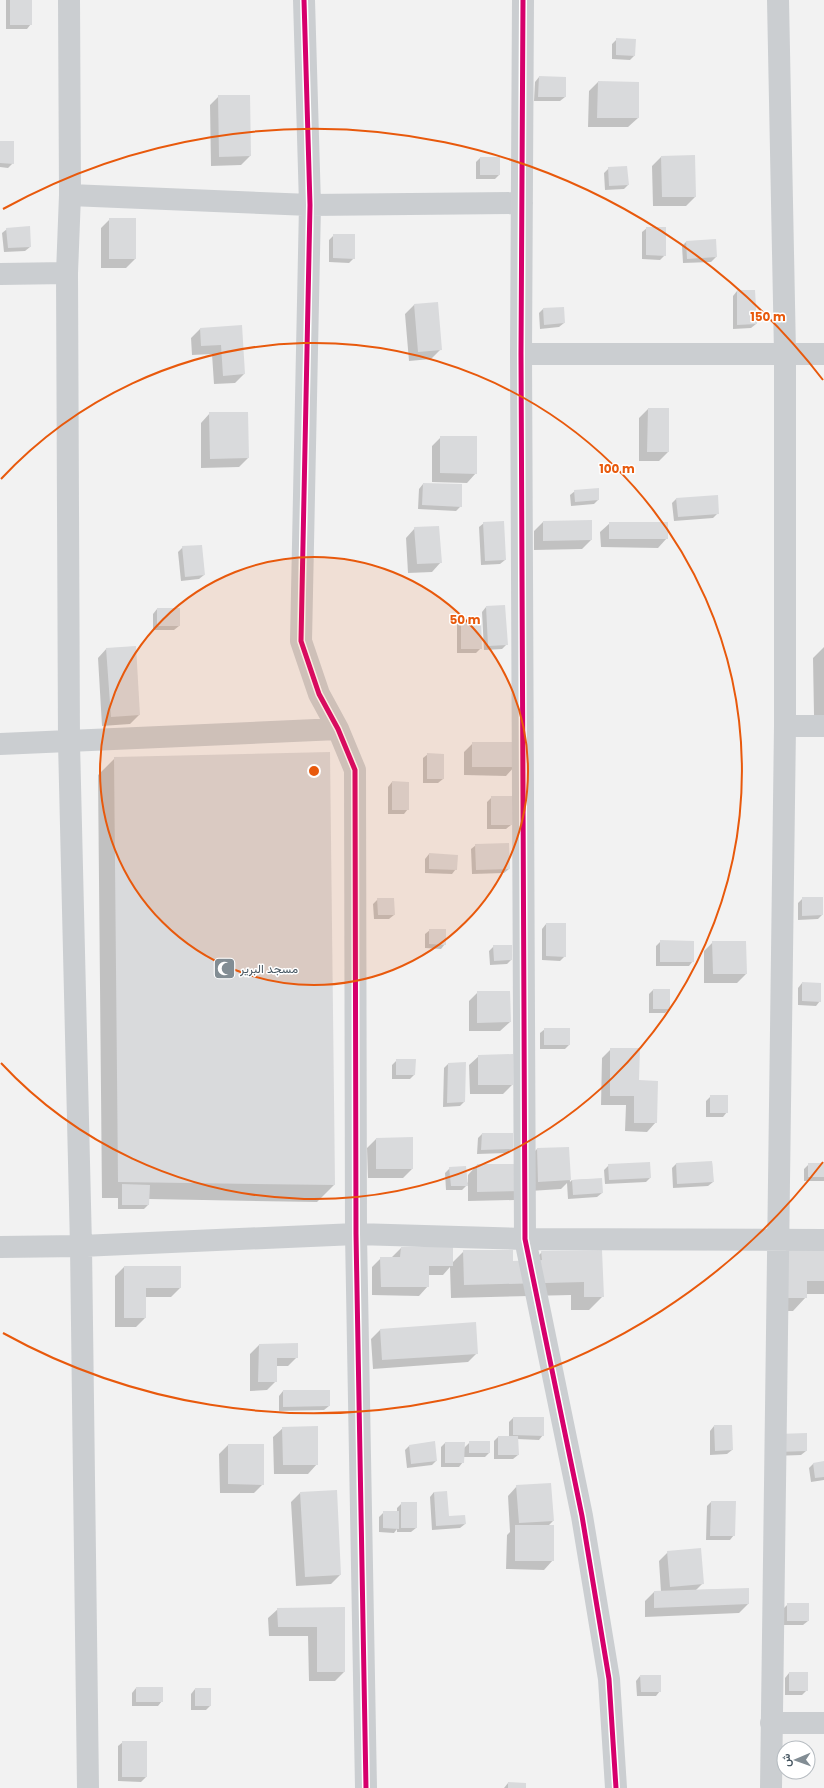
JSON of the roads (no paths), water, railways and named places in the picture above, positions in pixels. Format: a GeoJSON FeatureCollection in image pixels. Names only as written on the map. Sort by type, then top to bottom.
{"type":"FeatureCollection","features":[{"type":"Feature","properties":{"kind":"street"},"geometry":{"type":"LineString","coordinates":[[69,0],[70,195],[67,273],[69,742],[81,1246],[88,1788]]}},
{"type":"Feature","properties":{"kind":"street"},"geometry":{"type":"LineString","coordinates":[[304,0],[310,205],[301,641],[319,694],[338,729],[355,770],[356,1234],[366,1788]]}},
{"type":"Feature","properties":{"kind":"street"},"geometry":{"type":"LineString","coordinates":[[523,0],[521,354],[525,1240],[582,1516],[609,1679],[616,1788]]}},
{"type":"Feature","properties":{"kind":"street"},"geometry":{"type":"LineString","coordinates":[[771,1788],[785,726],[785,353],[778,0]]}},
{"type":"Feature","properties":{"kind":"street"},"geometry":{"type":"LineString","coordinates":[[70,195],[310,205],[522,203]]}},
{"type":"Feature","properties":{"kind":"street"},"geometry":{"type":"LineString","coordinates":[[0,274],[67,273]]}},
{"type":"Feature","properties":{"kind":"street"},"geometry":{"type":"LineString","coordinates":[[521,354],[824,354]]}},
{"type":"Feature","properties":{"kind":"street"},"geometry":{"type":"LineString","coordinates":[[785,726],[824,726]]}},
{"type":"Feature","properties":{"kind":"street"},"geometry":{"type":"LineString","coordinates":[[0,744],[338,729]]}},
{"type":"Feature","properties":{"kind":"street"},"geometry":{"type":"LineString","coordinates":[[0,1248],[356,1234],[525,1240],[824,1240]]}},
{"type":"Feature","properties":{"kind":"street"},"geometry":{"type":"LineString","coordinates":[[771,1723],[824,1723]]}},
{"type":"Feature","properties":{"kind":"place","name":"مسجد البرير"},"geometry":{"type":"Point","coordinates":[224,969]}}]}
